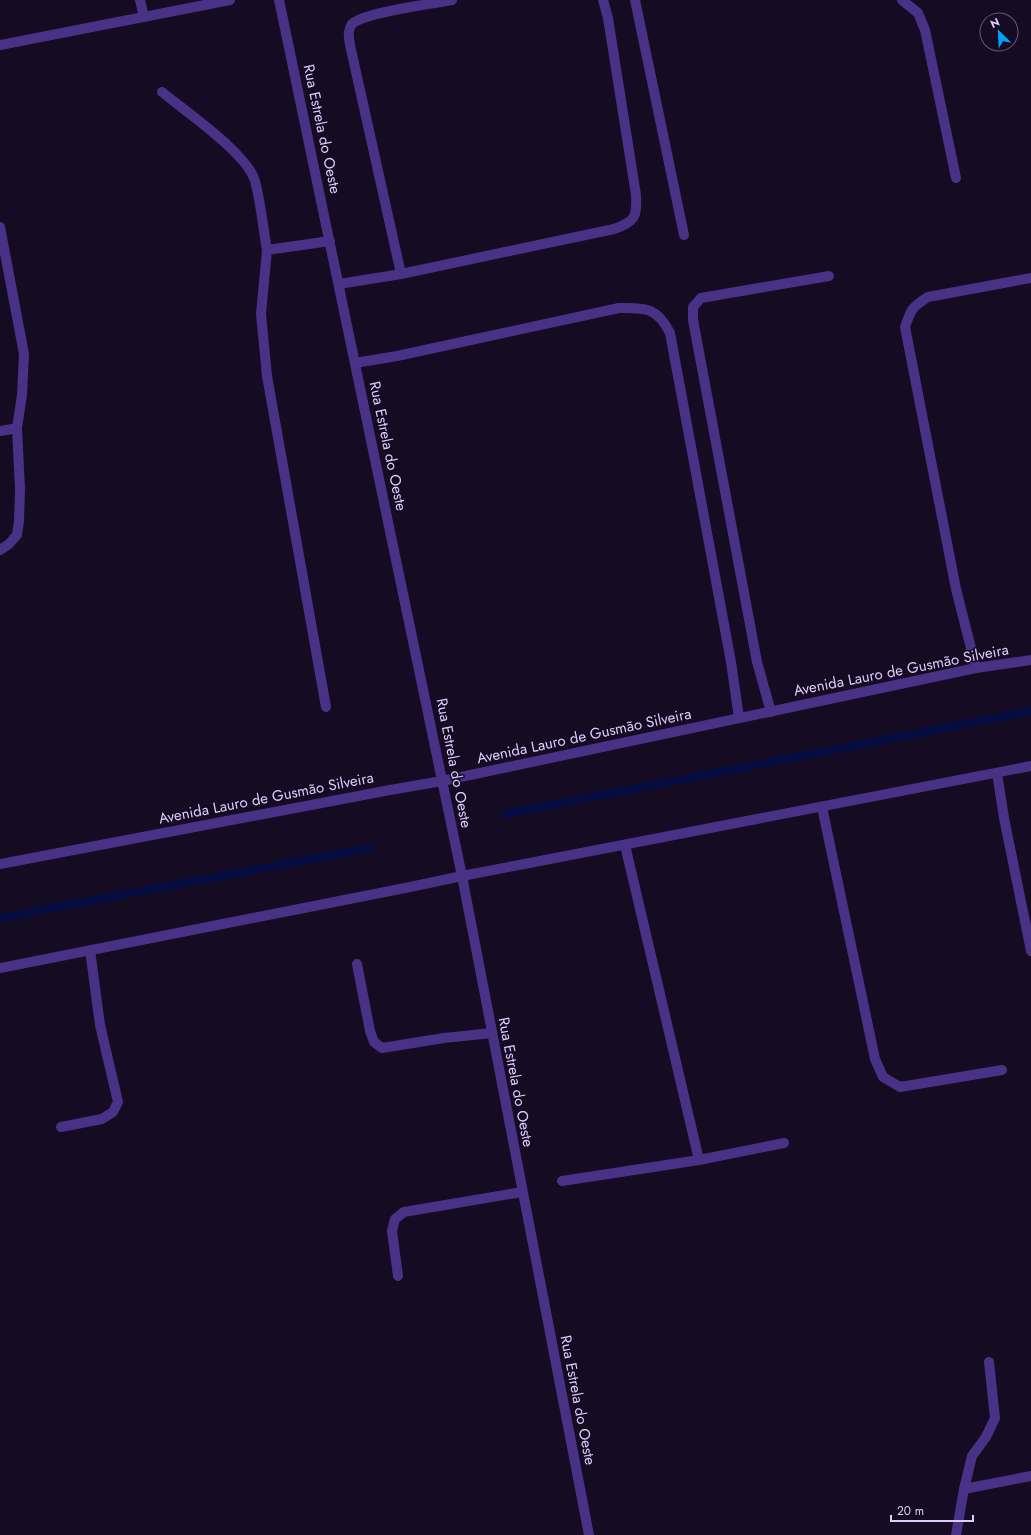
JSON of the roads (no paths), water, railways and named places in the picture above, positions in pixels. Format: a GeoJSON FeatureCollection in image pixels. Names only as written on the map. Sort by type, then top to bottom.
{"type":"FeatureCollection","features":[{"type":"Feature","properties":{"kind":"street"},"geometry":{"type":"LineString","coordinates":[[140,0],[144,17]]}},
{"type":"Feature","properties":{"kind":"street"},"geometry":{"type":"LineString","coordinates":[[0,45],[230,0]]}},
{"type":"Feature","properties":{"kind":"street","name":"Rua Estrela do Oeste"},"geometry":{"type":"LineString","coordinates":[[279,0],[462,876],[589,1535]]}},
{"type":"Feature","properties":{"kind":"street"},"geometry":{"type":"LineString","coordinates":[[401,274],[349,40],[349,29],[353,23],[378,14],[452,0]]}},
{"type":"Feature","properties":{"kind":"street"},"geometry":{"type":"LineString","coordinates":[[339,284],[401,274],[614,229],[630,222],[636,212],[636,195],[608,18],[603,0]]}},
{"type":"Feature","properties":{"kind":"street"},"geometry":{"type":"LineString","coordinates":[[635,0],[684,235]]}},
{"type":"Feature","properties":{"kind":"street"},"geometry":{"type":"LineString","coordinates":[[902,0],[918,13],[925,30],[956,178]]}},
{"type":"Feature","properties":{"kind":"street"},"geometry":{"type":"LineString","coordinates":[[162,92],[232,148],[246,164],[255,179],[267,250],[261,314],[267,376],[326,708]]}},
{"type":"Feature","properties":{"kind":"street"},"geometry":{"type":"LineString","coordinates":[[0,227],[24,354],[22,395],[17,428],[20,488],[19,521],[17,534],[9,544],[0,550]]}},
{"type":"Feature","properties":{"kind":"street"},"geometry":{"type":"LineString","coordinates":[[267,250],[330,241]]}},
{"type":"Feature","properties":{"kind":"street"},"geometry":{"type":"LineString","coordinates":[[771,712],[756,654],[693,320],[694,307],[701,298],[829,276]]}},
{"type":"Feature","properties":{"kind":"street"},"geometry":{"type":"LineString","coordinates":[[976,668],[956,589],[905,327],[914,306],[928,297],[1031,278]]}},
{"type":"Feature","properties":{"kind":"street"},"geometry":{"type":"LineString","coordinates":[[355,363],[397,356],[619,308],[640,308],[651,310],[663,319],[670,333],[730,654],[740,718]]}},
{"type":"Feature","properties":{"kind":"street"},"geometry":{"type":"LineString","coordinates":[[0,431],[17,428]]}},
{"type":"Feature","properties":{"kind":"street","name":"Avenida Lauro de Gusmão Silveira"},"geometry":{"type":"LineString","coordinates":[[0,864],[442,781],[976,668],[1031,660]]}},
{"type":"Feature","properties":{"kind":"street"},"geometry":{"type":"LineString","coordinates":[[0,968],[462,876],[1031,766]]}},
{"type":"Feature","properties":{"kind":"street"},"geometry":{"type":"LineString","coordinates":[[997,773],[1004,818],[1031,951]]}},
{"type":"Feature","properties":{"kind":"street"},"geometry":{"type":"LineString","coordinates":[[822,807],[875,1059],[883,1077],[900,1087],[1002,1070]]}},
{"type":"Feature","properties":{"kind":"street"},"geometry":{"type":"LineString","coordinates":[[625,845],[699,1160]]}},
{"type":"Feature","properties":{"kind":"street"},"geometry":{"type":"LineString","coordinates":[[61,1127],[102,1119],[113,1112],[118,1102],[100,1025],[90,950]]}},
{"type":"Feature","properties":{"kind":"street"},"geometry":{"type":"LineString","coordinates":[[357,964],[370,1031],[374,1042],[382,1048],[444,1038],[492,1033]]}},
{"type":"Feature","properties":{"kind":"street"},"geometry":{"type":"LineString","coordinates":[[562,1181],[699,1160],[784,1144]]}},
{"type":"Feature","properties":{"kind":"street"},"geometry":{"type":"LineString","coordinates":[[398,1276],[392,1231],[395,1219],[404,1212],[522,1192]]}},
{"type":"Feature","properties":{"kind":"street"},"geometry":{"type":"LineString","coordinates":[[956,1535],[964,1489],[972,1456],[986,1437],[995,1418],[989,1362]]}},
{"type":"Feature","properties":{"kind":"street"},"geometry":{"type":"LineString","coordinates":[[964,1489],[1031,1476]]}},
{"type":"Feature","properties":{"kind":"waterway"},"geometry":{"type":"LineString","coordinates":[[506,814],[1031,711]]}},
{"type":"Feature","properties":{"kind":"waterway"},"geometry":{"type":"LineString","coordinates":[[0,918],[369,848]]}}]}
